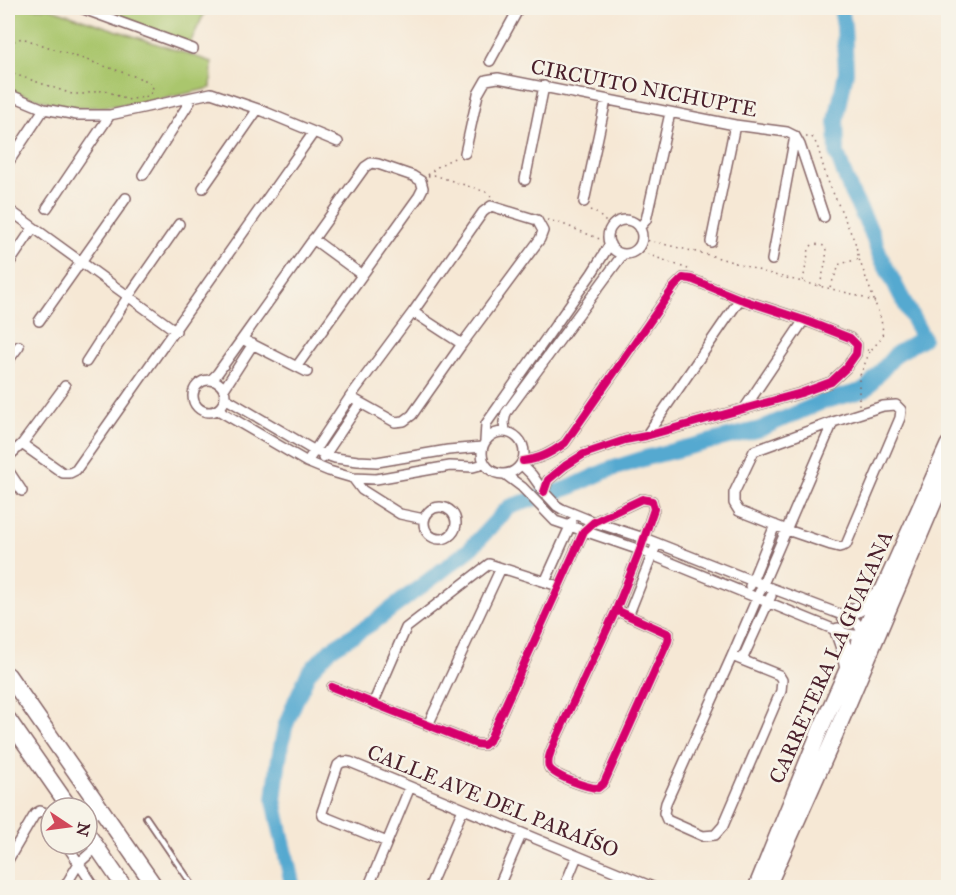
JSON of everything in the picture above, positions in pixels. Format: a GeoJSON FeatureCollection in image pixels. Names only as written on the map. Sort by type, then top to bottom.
{"type":"FeatureCollection","features":[{"type":"Feature","properties":{"kind":"main road","name":"CARRETERA LA GUAYANA"},"geometry":{"type":"LineString","coordinates":[[756,888],[818,737],[948,445]]}},
{"type":"Feature","properties":{"kind":"main road","name":"CARRETERA LA GUAYANA"},"geometry":{"type":"LineString","coordinates":[[767,888],[832,742],[948,468]]}},
{"type":"Feature","properties":{"kind":"main road"},"geometry":{"type":"LineString","coordinates":[[832,742],[834,728],[867,642],[864,633],[871,630],[903,563],[913,552]]}},
{"type":"Feature","properties":{"kind":"main road"},"geometry":{"type":"LineString","coordinates":[[845,616],[863,606],[883,590]]}},
{"type":"Feature","properties":{"kind":"main road"},"geometry":{"type":"LineString","coordinates":[[838,631],[848,669]]}},
{"type":"Feature","properties":{"kind":"main road"},"geometry":{"type":"LineString","coordinates":[[8,675],[156,888]]}},
{"type":"Feature","properties":{"kind":"main road"},"geometry":{"type":"LineString","coordinates":[[8,719],[62,796]]}},
{"type":"Feature","properties":{"kind":"main road"},"geometry":{"type":"LineString","coordinates":[[99,850],[125,888]]}},
{"type":"Feature","properties":{"kind":"street"},"geometry":{"type":"LineString","coordinates":[[81,8],[193,49]]}},
{"type":"Feature","properties":{"kind":"street"},"geometry":{"type":"LineString","coordinates":[[490,62],[519,8]]}},
{"type":"Feature","properties":{"kind":"street","name":"CIRCUITO NICHUPTE"},"geometry":{"type":"LineString","coordinates":[[465,153],[478,94],[486,80],[498,78],[670,113],[787,132],[797,140]]}},
{"type":"Feature","properties":{"kind":"street"},"geometry":{"type":"LineString","coordinates":[[525,180],[544,87]]}},
{"type":"Feature","properties":{"kind":"street"},"geometry":{"type":"LineString","coordinates":[[8,94],[44,109],[77,115],[110,115],[211,93],[258,109],[338,142]]}},
{"type":"Feature","properties":{"kind":"street"},"geometry":{"type":"LineString","coordinates":[[143,175],[193,97]]}},
{"type":"Feature","properties":{"kind":"street"},"geometry":{"type":"LineString","coordinates":[[584,202],[606,100]]}},
{"type":"Feature","properties":{"kind":"street"},"geometry":{"type":"LineString","coordinates":[[8,164],[44,109]]}},
{"type":"Feature","properties":{"kind":"street"},"geometry":{"type":"LineString","coordinates":[[203,188],[258,109]]}},
{"type":"Feature","properties":{"kind":"street"},"geometry":{"type":"LineString","coordinates":[[639,228],[646,220],[670,113]]}},
{"type":"Feature","properties":{"kind":"street"},"geometry":{"type":"LineString","coordinates":[[47,208],[110,115]]}},
{"type":"Feature","properties":{"kind":"street"},"geometry":{"type":"LineString","coordinates":[[711,242],[735,125]]}},
{"type":"Feature","properties":{"kind":"street"},"geometry":{"type":"LineString","coordinates":[[22,444],[63,473],[76,470],[314,132]]}},
{"type":"Feature","properties":{"kind":"street"},"geometry":{"type":"LineString","coordinates":[[797,140],[824,218]]}},
{"type":"Feature","properties":{"kind":"street"},"geometry":{"type":"LineString","coordinates":[[772,260],[797,140]]}},
{"type":"Feature","properties":{"kind":"street"},"geometry":{"type":"LineString","coordinates":[[211,380],[365,167],[370,163],[378,164],[425,178],[420,196],[297,366]]}},
{"type":"Feature","properties":{"kind":"street"},"geometry":{"type":"LineString","coordinates":[[39,321],[126,198]]}},
{"type":"Feature","properties":{"kind":"street"},"geometry":{"type":"LineString","coordinates":[[307,462],[350,397],[483,212],[491,206],[537,220],[543,231],[540,239],[412,415],[404,421],[395,422],[350,397]]}},
{"type":"Feature","properties":{"kind":"street"},"geometry":{"type":"LineString","coordinates":[[8,209],[176,331]]}},
{"type":"Feature","properties":{"kind":"street"},"geometry":{"type":"LineString","coordinates":[[623,220],[635,223],[639,228],[642,239],[636,250],[622,254],[610,244],[609,232],[612,226],[623,220]]}},
{"type":"Feature","properties":{"kind":"street"},"geometry":{"type":"LineString","coordinates":[[86,362],[179,224]]}},
{"type":"Feature","properties":{"kind":"street"},"geometry":{"type":"LineString","coordinates":[[8,265],[33,228]]}},
{"type":"Feature","properties":{"kind":"street"},"geometry":{"type":"LineString","coordinates":[[313,239],[362,275]]}},
{"type":"Feature","properties":{"kind":"street"},"geometry":{"type":"LineString","coordinates":[[253,344],[224,393],[222,407],[209,412],[200,410],[193,398],[195,388],[202,382],[216,381],[224,393],[315,451],[324,455],[358,461],[377,462],[484,444],[497,433],[505,432],[517,436],[524,449],[522,463],[557,506],[577,516],[644,537],[845,616],[856,622],[864,633],[851,635],[838,631],[640,550],[555,521],[522,487],[506,475],[491,471],[484,465],[482,458],[484,444],[486,424],[610,244]]}},
{"type":"Feature","properties":{"kind":"street"},"geometry":{"type":"LineString","coordinates":[[505,432],[506,413],[622,254]]}},
{"type":"Feature","properties":{"kind":"street"},"geometry":{"type":"LineString","coordinates":[[506,475],[522,463],[550,454],[565,443],[682,278],[691,279],[740,299],[804,320],[850,338],[857,345],[856,354],[846,368],[831,382],[744,410],[625,440],[584,454],[548,480],[544,492]]}},
{"type":"Feature","properties":{"kind":"street"},"geometry":{"type":"LineString","coordinates":[[646,436],[740,299]]}},
{"type":"Feature","properties":{"kind":"street"},"geometry":{"type":"LineString","coordinates":[[413,312],[462,344]]}},
{"type":"Feature","properties":{"kind":"street"},"geometry":{"type":"LineString","coordinates":[[744,410],[804,320]]}},
{"type":"Feature","properties":{"kind":"street"},"geometry":{"type":"LineString","coordinates":[[242,339],[307,372]]}},
{"type":"Feature","properties":{"kind":"street"},"geometry":{"type":"LineString","coordinates":[[8,361],[19,346]]}},
{"type":"Feature","properties":{"kind":"street"},"geometry":{"type":"LineString","coordinates":[[8,457],[22,444],[65,386]]}},
{"type":"Feature","properties":{"kind":"street"},"geometry":{"type":"LineString","coordinates":[[317,467],[360,403]]}},
{"type":"Feature","properties":{"kind":"street"},"geometry":{"type":"LineString","coordinates":[[896,405],[901,410],[900,418],[846,545],[839,547],[739,511],[734,503],[734,493],[754,451],[833,422],[859,415],[883,406],[896,405]]}},
{"type":"Feature","properties":{"kind":"street"},"geometry":{"type":"LineString","coordinates":[[218,410],[307,462],[353,478],[376,480],[450,466],[484,465]]}},
{"type":"Feature","properties":{"kind":"street"},"geometry":{"type":"LineString","coordinates":[[732,656],[779,675],[782,680],[782,691],[723,826],[715,836],[703,836],[667,820],[664,813],[666,802],[833,422]]}},
{"type":"Feature","properties":{"kind":"street"},"geometry":{"type":"LineString","coordinates":[[8,470],[22,492]]}},
{"type":"Feature","properties":{"kind":"street"},"geometry":{"type":"LineString","coordinates":[[353,478],[362,490],[400,514],[423,519]]}},
{"type":"Feature","properties":{"kind":"street"},"geometry":{"type":"LineString","coordinates":[[332,687],[476,744],[484,745],[489,741],[584,531],[594,522],[642,499],[652,501],[654,509],[640,550],[616,610],[556,739],[548,764],[550,770],[557,775],[592,788],[598,788],[604,783],[668,641],[669,634],[616,610]]}},
{"type":"Feature","properties":{"kind":"street"},"geometry":{"type":"LineString","coordinates":[[545,582],[569,526],[577,516]]}},
{"type":"Feature","properties":{"kind":"street"},"geometry":{"type":"LineString","coordinates":[[747,594],[775,525]]}},
{"type":"Feature","properties":{"kind":"street"},"geometry":{"type":"LineString","coordinates":[[628,616],[657,543]]}},
{"type":"Feature","properties":{"kind":"street"},"geometry":{"type":"LineString","coordinates":[[373,704],[405,628],[489,564],[558,586]]}},
{"type":"Feature","properties":{"kind":"street"},"geometry":{"type":"LineString","coordinates":[[428,725],[501,568]]}},
{"type":"Feature","properties":{"kind":"street"},"geometry":{"type":"LineString","coordinates":[[742,660],[774,590]]}},
{"type":"Feature","properties":{"kind":"street"},"geometry":{"type":"LineString","coordinates":[[838,631],[845,616]]}},
{"type":"Feature","properties":{"kind":"street","name":"CALLE AVE DEL PARAÍSO"},"geometry":{"type":"LineString","coordinates":[[387,842],[322,816],[340,762],[351,762],[577,856],[632,883],[655,888]]}},
{"type":"Feature","properties":{"kind":"street"},"geometry":{"type":"LineString","coordinates":[[368,888],[410,787]]}},
{"type":"Feature","properties":{"kind":"street"},"geometry":{"type":"LineString","coordinates":[[429,888],[464,809]]}},
{"type":"Feature","properties":{"kind":"street"},"geometry":{"type":"LineString","coordinates":[[8,860],[35,814],[39,812]]}},
{"type":"Feature","properties":{"kind":"street"},"geometry":{"type":"LineString","coordinates":[[498,888],[522,833]]}},
{"type":"Feature","properties":{"kind":"street"},"geometry":{"type":"LineString","coordinates":[[74,856],[95,888]]}},
{"type":"Feature","properties":{"kind":"street"},"geometry":{"type":"LineString","coordinates":[[64,888],[79,863],[87,856]]}},
{"type":"Feature","properties":{"kind":"street"},"geometry":{"type":"LineString","coordinates":[[564,888],[577,856]]}},
{"type":"Feature","properties":{"kind":"lane"},"geometry":{"type":"LineString","coordinates":[[146,817],[191,883],[191,888]]}},
{"type":"Feature","properties":{"kind":"path"},"geometry":{"type":"LineString","coordinates":[[8,43],[22,38],[148,81],[153,86],[153,91],[149,96],[127,100],[105,90],[72,94],[8,72]]}},
{"type":"Feature","properties":{"kind":"path"},"geometry":{"type":"LineString","coordinates":[[797,140],[809,136],[817,145],[827,179],[851,231],[883,332],[881,339],[870,351],[859,378],[859,415]]}},
{"type":"Feature","properties":{"kind":"path"},"geometry":{"type":"LineString","coordinates":[[425,178],[444,162],[465,153]]}},
{"type":"Feature","properties":{"kind":"path"},"geometry":{"type":"LineString","coordinates":[[425,178],[434,175],[486,192],[491,196],[491,206]]}},
{"type":"Feature","properties":{"kind":"path"},"geometry":{"type":"LineString","coordinates":[[584,202],[609,225],[609,232]]}},
{"type":"Feature","properties":{"kind":"path"},"geometry":{"type":"LineString","coordinates":[[537,220],[560,223],[610,244]]}},
{"type":"Feature","properties":{"kind":"path"},"geometry":{"type":"LineString","coordinates":[[642,239],[713,256],[875,302]]}},
{"type":"Feature","properties":{"kind":"path"},"geometry":{"type":"LineString","coordinates":[[803,282],[809,249],[815,244],[825,246],[826,257],[820,286]]}},
{"type":"Feature","properties":{"kind":"path"},"geometry":{"type":"LineString","coordinates":[[636,250],[686,268],[692,273],[691,279]]}},
{"type":"Feature","properties":{"kind":"path"},"geometry":{"type":"LineString","coordinates":[[830,288],[840,264],[859,259]]}},
{"type":"Feature","properties":{"kind":"path"},"geometry":{"type":"LineString","coordinates":[[856,354],[862,350],[870,351]]}},
{"type":"Feature","properties":{"kind":"green space"},"geometry":{"type":"Polygon","coordinates":[[[8,8],[49,8],[212,62],[211,88],[144,103],[68,108],[8,90],[8,8]]]}},
{"type":"Feature","properties":{"kind":"green space"},"geometry":{"type":"Polygon","coordinates":[[[89,8],[207,8],[188,47],[89,8]]]}},
{"type":"Feature","properties":{"kind":"waterway"},"geometry":{"type":"LineString","coordinates":[[293,888],[274,800],[279,758],[285,727],[309,672],[331,649],[374,622],[469,550],[509,507],[571,487],[608,470],[649,457],[760,429],[822,402],[865,390],[896,354],[923,338],[880,256],[871,231],[851,192],[837,154],[836,121],[846,72],[841,8]]}},
{"type":"Feature","properties":{"kind":"cycle path"},"geometry":{"type":"LineString","coordinates":[[523,461],[545,455],[565,443],[674,287],[683,278],[804,320],[850,338],[857,345],[856,354],[846,368],[831,382],[801,393],[625,440],[584,454],[548,480],[544,492]]}},
{"type":"Feature","properties":{"kind":"cycle path"},"geometry":{"type":"LineString","coordinates":[[332,687],[476,744],[484,745],[489,741],[584,531],[594,522],[642,499],[652,501],[654,509],[616,610],[548,760],[549,767],[564,778],[598,788],[604,783],[668,641],[669,634],[616,610]]}}]}
